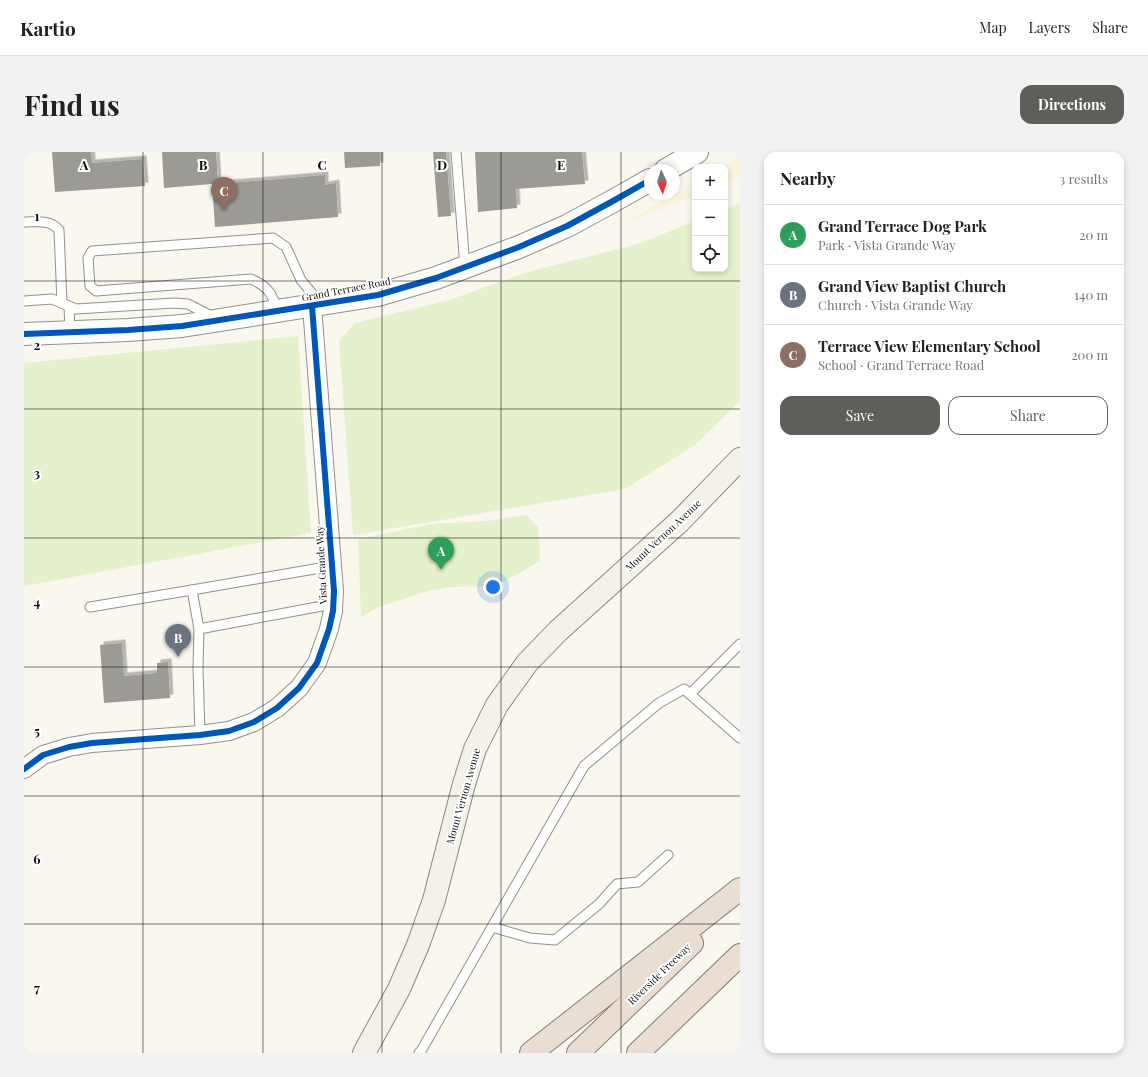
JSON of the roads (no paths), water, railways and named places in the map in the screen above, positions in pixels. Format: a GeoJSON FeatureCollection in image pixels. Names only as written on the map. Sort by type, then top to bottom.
{"type":"FeatureCollection","features":[{"type":"Feature","properties":{"kind":"highway"},"geometry":{"type":"LineString","coordinates":[[531,1053],[740,889]]}},
{"type":"Feature","properties":{"kind":"highway","name":"Riverside Freeway"},"geometry":{"type":"LineString","coordinates":[[578,1053],[740,896]]}},
{"type":"Feature","properties":{"kind":"highway"},"geometry":{"type":"LineString","coordinates":[[642,1051],[740,955]]}},
{"type":"Feature","properties":{"kind":"main road","name":"Mount Vernon Avenue"},"geometry":{"type":"LineString","coordinates":[[364,1053],[399,989],[418,944],[434,900],[464,784],[475,749],[497,705],[527,663],[558,631],[680,521],[740,459]]}},
{"type":"Feature","properties":{"kind":"street","name":"Grand Terrace Road"},"geometry":{"type":"LineString","coordinates":[[24,334],[136,330],[182,326],[378,295],[436,278],[519,247],[567,226],[644,184]]}},
{"type":"Feature","properties":{"kind":"street","name":"Vista Grande Way"},"geometry":{"type":"LineString","coordinates":[[24,769],[43,755],[69,747],[92,743],[200,735],[229,731],[254,722],[277,708],[299,688],[317,663],[329,629],[333,611],[334,590],[317,305]]}},
{"type":"Feature","properties":{"kind":"lane"},"geometry":{"type":"LineString","coordinates":[[456,152],[465,267]]}},
{"type":"Feature","properties":{"kind":"lane"},"geometry":{"type":"LineString","coordinates":[[24,222],[43,221],[55,225],[59,230],[70,332]]}},
{"type":"Feature","properties":{"kind":"lane"},"geometry":{"type":"LineString","coordinates":[[278,311],[268,290],[261,283],[251,279],[96,291],[90,286],[88,258],[92,252],[273,238],[286,247],[301,280],[317,305]]}},
{"type":"Feature","properties":{"kind":"lane"},"geometry":{"type":"LineString","coordinates":[[24,301],[52,300],[76,309],[181,303],[188,304],[220,320]]}},
{"type":"Feature","properties":{"kind":"lane"},"geometry":{"type":"LineString","coordinates":[[90,606],[332,566]]}},
{"type":"Feature","properties":{"kind":"lane"},"geometry":{"type":"LineString","coordinates":[[192,590],[199,629],[198,667],[200,735]]}},
{"type":"Feature","properties":{"kind":"lane"},"geometry":{"type":"LineString","coordinates":[[199,629],[333,604]]}},
{"type":"Feature","properties":{"kind":"lane"},"geometry":{"type":"LineString","coordinates":[[690,694],[740,644]]}},
{"type":"Feature","properties":{"kind":"lane"},"geometry":{"type":"LineString","coordinates":[[419,1053],[584,766],[659,703],[684,689],[740,738]]}},
{"type":"Feature","properties":{"kind":"lane"},"geometry":{"type":"LineString","coordinates":[[492,926],[530,938],[556,940],[599,904],[617,884],[638,882],[668,856]]}},
{"type":"Feature","properties":{"kind":"place","name":"Terrace View Elementary School"},"geometry":{"type":"Point","coordinates":[224,210]}},
{"type":"Feature","properties":{"kind":"place","name":"Grand Terrace Dog Park"},"geometry":{"type":"Point","coordinates":[441,570]}},
{"type":"Feature","properties":{"kind":"place","name":"Grand View Baptist Church"},"geometry":{"type":"Point","coordinates":[178,657]}}]}
